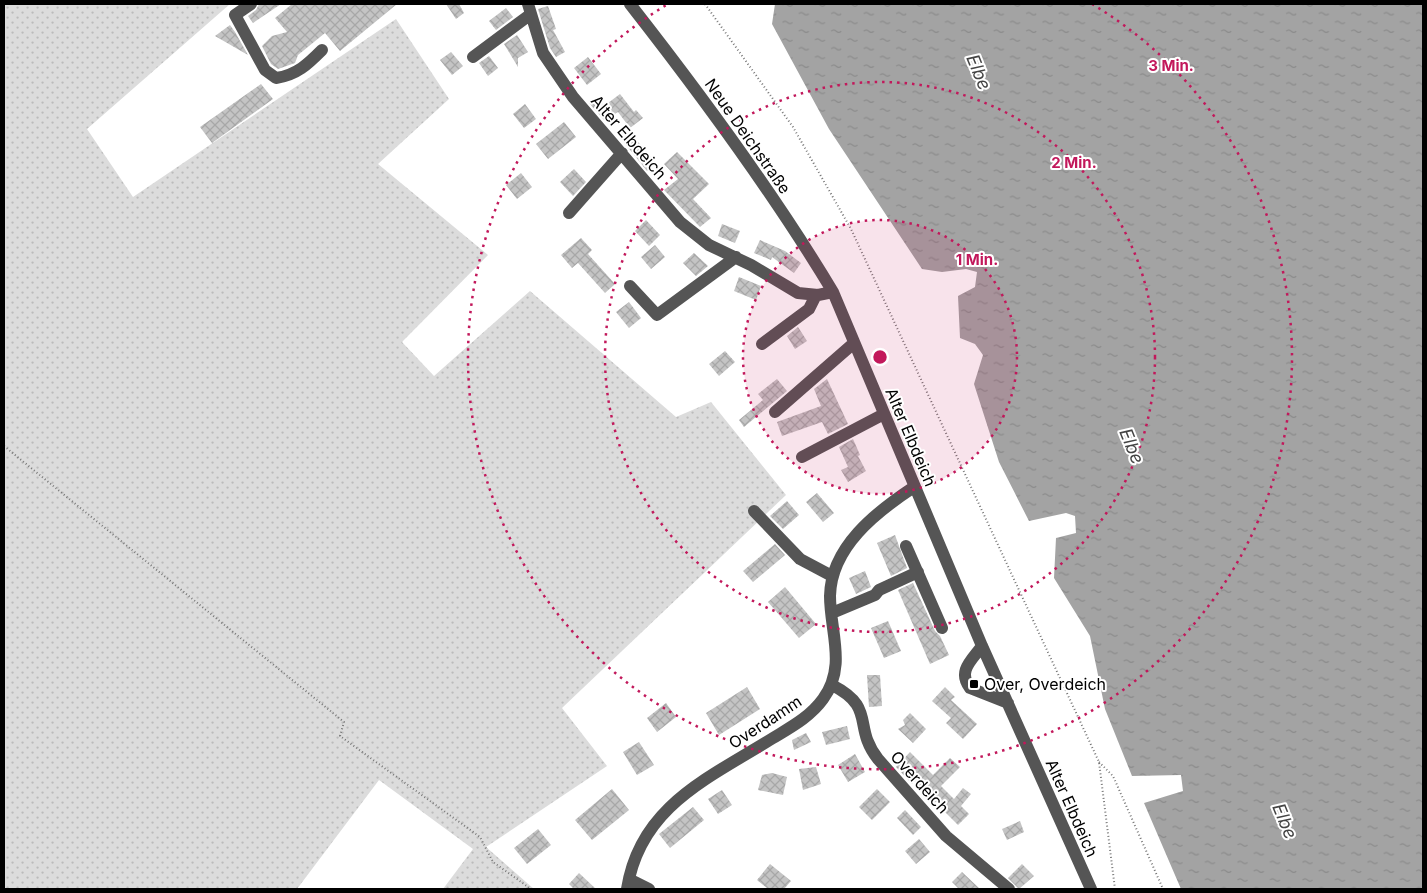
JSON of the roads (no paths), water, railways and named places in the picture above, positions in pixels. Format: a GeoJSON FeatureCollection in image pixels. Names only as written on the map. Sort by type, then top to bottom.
{"type":"FeatureCollection","features":[{"type":"Feature","properties":{"kind":"street"},"geometry":{"type":"LineString","coordinates":[[250,4],[235,15],[265,70],[276,78],[289,76],[303,69],[322,50]]}},
{"type":"Feature","properties":{"kind":"street","name":"Neue Deichstraße"},"geometry":{"type":"LineString","coordinates":[[630,4],[680,68],[807,249],[833,292]]}},
{"type":"Feature","properties":{"kind":"street"},"geometry":{"type":"LineString","coordinates":[[473,57],[529,9]]}},
{"type":"Feature","properties":{"kind":"street","name":"Alter Elbdeich"},"geometry":{"type":"LineString","coordinates":[[529,9],[544,52],[573,97],[693,234],[798,293],[816,295],[833,292],[982,646],[1091,889]]}},
{"type":"Feature","properties":{"kind":"street"},"geometry":{"type":"LineString","coordinates":[[569,213],[622,153]]}},
{"type":"Feature","properties":{"kind":"street"},"geometry":{"type":"LineString","coordinates":[[630,286],[657,315],[736,258]]}},
{"type":"Feature","properties":{"kind":"street"},"geometry":{"type":"LineString","coordinates":[[762,344],[809,308],[816,295]]}},
{"type":"Feature","properties":{"kind":"street"},"geometry":{"type":"LineString","coordinates":[[775,412],[854,342]]}},
{"type":"Feature","properties":{"kind":"street"},"geometry":{"type":"LineString","coordinates":[[802,458],[884,414]]}},
{"type":"Feature","properties":{"kind":"street","name":"Overdamm"},"geometry":{"type":"LineString","coordinates":[[628,884],[637,852],[648,830],[680,797],[806,717],[823,700],[832,684],[837,657],[832,613],[832,576],[839,557],[852,539],[899,497],[914,487]]}},
{"type":"Feature","properties":{"kind":"street"},"geometry":{"type":"LineString","coordinates":[[754,511],[800,559],[832,576]]}},
{"type":"Feature","properties":{"kind":"street"},"geometry":{"type":"LineString","coordinates":[[906,546],[942,628]]}},
{"type":"Feature","properties":{"kind":"street"},"geometry":{"type":"LineString","coordinates":[[832,613],[918,572]]}},
{"type":"Feature","properties":{"kind":"street"},"geometry":{"type":"LineString","coordinates":[[982,646],[966,667],[964,676],[966,683],[970,688],[1008,703]]}},
{"type":"Feature","properties":{"kind":"street","name":"Overdeich"},"geometry":{"type":"LineString","coordinates":[[832,684],[853,698],[860,707],[869,749],[946,836],[1008,889]]}},
{"type":"Feature","properties":{"kind":"street"},"geometry":{"type":"LineString","coordinates":[[628,884],[649,889]]}},
{"type":"Feature","properties":{"kind":"water","name":"Elbe"},"geometry":{"type":"Polygon","coordinates":[[[775,4],[1423,4],[1423,889],[1181,889],[1144,803],[1183,791],[1181,775],[1132,776],[1105,709],[1090,636],[1054,578],[1056,538],[1076,533],[1075,516],[1066,513],[1029,521],[999,462],[974,384],[983,355],[975,344],[960,338],[958,296],[975,287],[977,272],[966,269],[942,272],[922,269],[829,129],[772,24],[775,4]]]}},
{"type":"Feature","properties":{"kind":"place","name":"Over, Overdeich"},"geometry":{"type":"Point","coordinates":[974,684]}}]}
